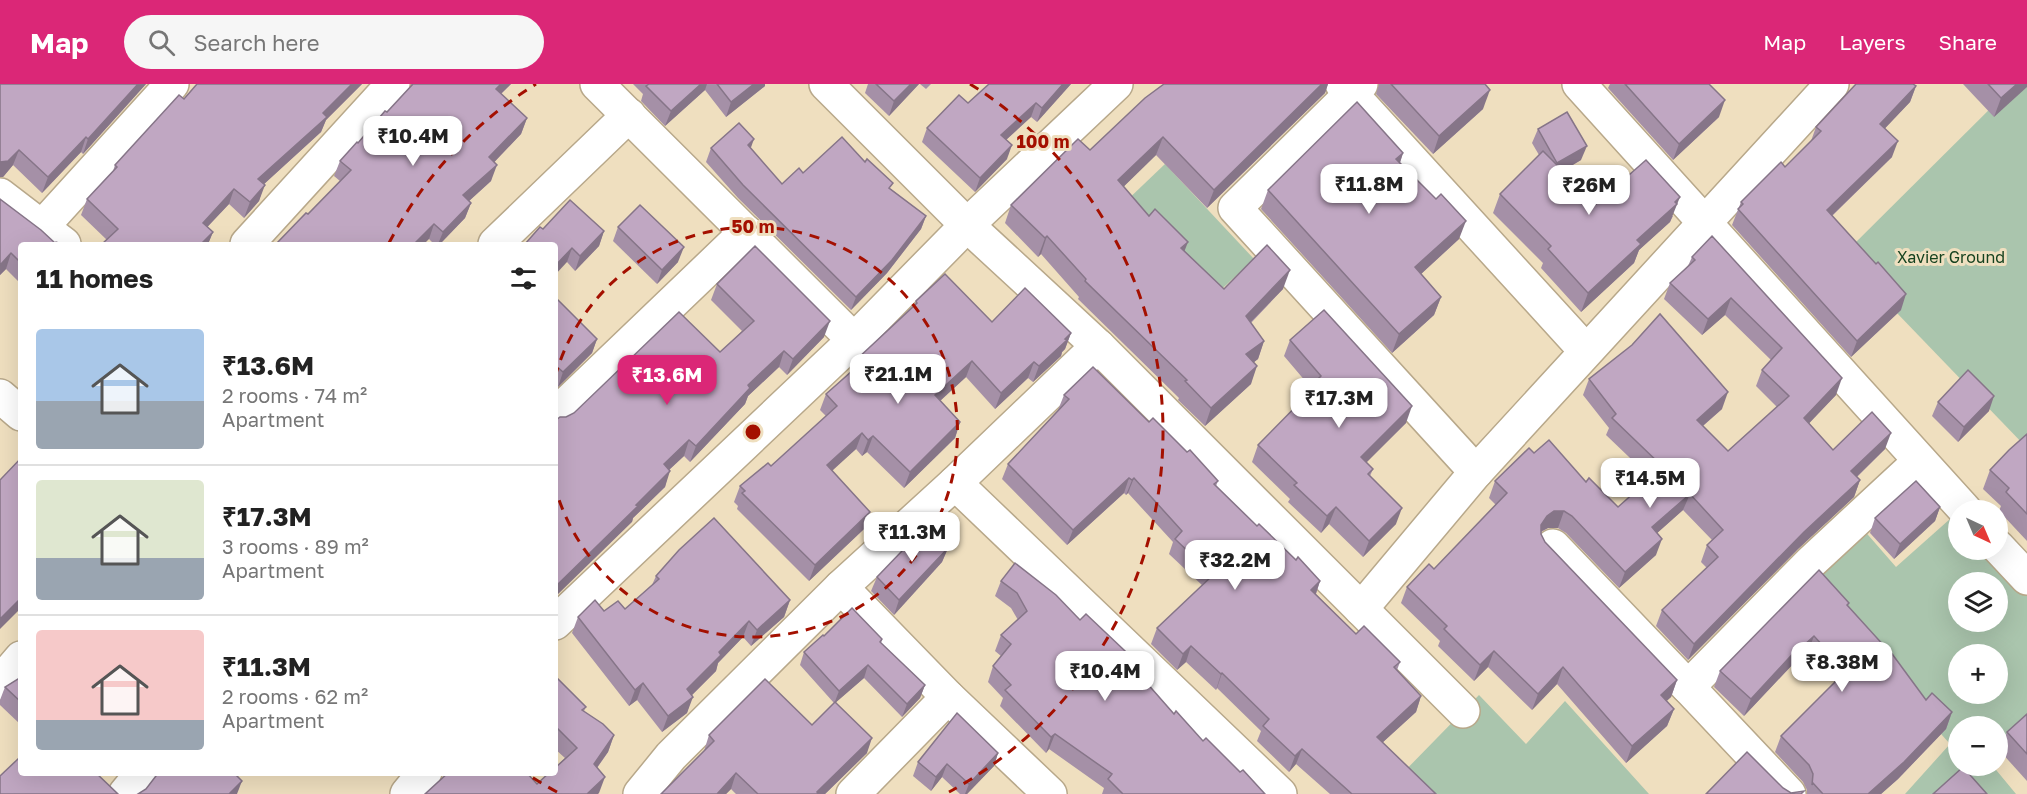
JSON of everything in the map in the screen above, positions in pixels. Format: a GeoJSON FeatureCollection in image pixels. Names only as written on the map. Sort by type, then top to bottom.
{"type":"FeatureCollection","features":[{"type":"Feature","properties":{"kind":"street"},"geometry":{"type":"LineString","coordinates":[[0,195],[52,236],[172,84]]}},
{"type":"Feature","properties":{"kind":"street"},"geometry":{"type":"LineString","coordinates":[[249,242],[393,84]]}},
{"type":"Feature","properties":{"kind":"street"},"geometry":{"type":"LineString","coordinates":[[597,84],[854,340]]}},
{"type":"Feature","properties":{"kind":"street"},"geometry":{"type":"LineString","coordinates":[[558,620],[854,340],[966,225],[1116,84]]}},
{"type":"Feature","properties":{"kind":"street"},"geometry":{"type":"LineString","coordinates":[[1579,84],[1956,500]]}},
{"type":"Feature","properties":{"kind":"street"},"geometry":{"type":"LineString","coordinates":[[1361,609],[1476,472],[1832,84]]}},
{"type":"Feature","properties":{"kind":"street"},"geometry":{"type":"LineString","coordinates":[[834,87],[966,225],[1098,346],[1464,711]]}},
{"type":"Feature","properties":{"kind":"street"},"geometry":{"type":"LineString","coordinates":[[1476,472],[1235,208],[1351,87],[1586,351]]}},
{"type":"Feature","properties":{"kind":"street"},"geometry":{"type":"LineString","coordinates":[[497,242],[629,115]]}},
{"type":"Feature","properties":{"kind":"street"},"geometry":{"type":"LineString","coordinates":[[558,412],[746,232]]}},
{"type":"Feature","properties":{"kind":"street"},"geometry":{"type":"LineString","coordinates":[[640,794],[671,756],[841,587],[955,483],[1098,346]]}},
{"type":"Feature","properties":{"kind":"street"},"geometry":{"type":"LineString","coordinates":[[0,396],[18,411]]}},
{"type":"Feature","properties":{"kind":"street"},"geometry":{"type":"LineString","coordinates":[[1688,687],[1811,562],[1920,461]]}},
{"type":"Feature","properties":{"kind":"street"},"geometry":{"type":"LineString","coordinates":[[955,483],[1280,794]]}},
{"type":"Feature","properties":{"kind":"street"},"geometry":{"type":"LineString","coordinates":[[1553,546],[1789,794]]}},
{"type":"Feature","properties":{"kind":"street"},"geometry":{"type":"LineString","coordinates":[[2008,558],[2027,578]]}},
{"type":"Feature","properties":{"kind":"street"},"geometry":{"type":"LineString","coordinates":[[841,587],[948,697],[1050,794]]}},
{"type":"Feature","properties":{"kind":"street"},"geometry":{"type":"LineString","coordinates":[[853,794],[948,697]]}},
{"type":"Feature","properties":{"kind":"street"},"geometry":{"type":"LineString","coordinates":[[125,794],[140,776]]}},
{"type":"Feature","properties":{"kind":"street"},"geometry":{"type":"LineString","coordinates":[[407,794],[422,776]]}},
{"type":"Feature","properties":{"kind":"green space","name":"Xavier Ground"},"geometry":{"type":"Polygon","coordinates":[[[2015,84],[2027,84],[2027,448],[1842,256],[2015,84]]]}},
{"type":"Feature","properties":{"kind":"green space"},"geometry":{"type":"Polygon","coordinates":[[[1165,164],[1254,259],[1210,300],[1121,206],[1165,164]]]}},
{"type":"Feature","properties":{"kind":"green space"},"geometry":{"type":"Polygon","coordinates":[[[1948,521],[1948,560],[2003,560],[2027,586],[2027,720],[2008,736],[2008,716],[1948,716],[1948,742],[1803,579],[1862,528],[1896,567],[1948,521]]]}},
{"type":"Feature","properties":{"kind":"green space"},"geometry":{"type":"Polygon","coordinates":[[[1479,695],[1526,744],[1565,701],[1649,794],[1406,794],[1394,782],[1479,695]]]}},
{"type":"Feature","properties":{"kind":"green space"},"geometry":{"type":"Polygon","coordinates":[[[1948,746],[1948,776],[2001,776],[2016,794],[1905,794],[1948,746]]]}},
{"type":"Feature","properties":{"kind":"building"},"geometry":{"type":"Polygon","coordinates":[[[0,84],[138,84],[88,139],[86,137],[48,177],[19,150],[8,161],[0,162],[0,84]]]}},
{"type":"Feature","properties":{"kind":"building"},"geometry":{"type":"Polygon","coordinates":[[[197,84],[352,84],[323,113],[327,117],[258,179],[265,185],[250,202],[234,189],[203,223],[213,232],[203,242],[104,242],[118,229],[87,199],[179,95],[184,99],[197,84]]]}},
{"type":"Feature","properties":{"kind":"building"},"geometry":{"type":"Polygon","coordinates":[[[413,84],[501,84],[496,89],[527,118],[489,157],[497,165],[463,195],[471,203],[443,232],[434,224],[416,242],[278,242],[351,170],[340,161],[385,111],[387,112],[413,84]]]}},
{"type":"Feature","properties":{"kind":"building"},"geometry":{"type":"Polygon","coordinates":[[[649,84],[701,84],[671,111],[646,86],[649,84]]]}},
{"type":"Feature","properties":{"kind":"building"},"geometry":{"type":"Polygon","coordinates":[[[717,84],[754,84],[731,102],[717,84]]]}},
{"type":"Feature","properties":{"kind":"building"},"geometry":{"type":"Polygon","coordinates":[[[876,84],[911,84],[894,101],[876,84]]]}},
{"type":"Feature","properties":{"kind":"building"},"geometry":{"type":"Polygon","coordinates":[[[989,84],[1063,84],[1042,108],[1036,103],[1001,135],[1012,145],[980,178],[927,128],[959,95],[968,103],[989,84]]]}},
{"type":"Feature","properties":{"kind":"building"},"geometry":{"type":"Polygon","coordinates":[[[1164,84],[1322,84],[1214,190],[1163,137],[1118,180],[1149,216],[1155,209],[1188,242],[1181,248],[1224,289],[1267,245],[1290,270],[1246,316],[1264,341],[1246,354],[1257,366],[1211,408],[1185,381],[1187,380],[1085,281],[1086,279],[1047,236],[1045,238],[1011,205],[1078,139],[1090,150],[1145,98],[1164,84]]]}},
{"type":"Feature","properties":{"kind":"building"},"geometry":{"type":"Polygon","coordinates":[[[1391,84],[1485,84],[1490,90],[1439,136],[1391,84]]]}},
{"type":"Feature","properties":{"kind":"building"},"geometry":{"type":"Polygon","coordinates":[[[1625,84],[1709,84],[1725,100],[1679,144],[1625,84]]]}},
{"type":"Feature","properties":{"kind":"building"},"geometry":{"type":"Polygon","coordinates":[[[1856,84],[1913,84],[1916,86],[1880,124],[1898,141],[1827,210],[1906,294],[1857,341],[1738,209],[1743,204],[1741,202],[1781,162],[1785,167],[1821,131],[1816,127],[1856,84]]]}},
{"type":"Feature","properties":{"kind":"building"},"geometry":{"type":"Polygon","coordinates":[[[1988,84],[2017,84],[2001,98],[1988,84]]]}},
{"type":"Feature","properties":{"kind":"building"},"geometry":{"type":"Polygon","coordinates":[[[1357,102],[1403,153],[1396,159],[1436,199],[1441,194],[1466,221],[1415,267],[1441,297],[1399,334],[1268,190],[1357,102]]]}},
{"type":"Feature","properties":{"kind":"building"},"geometry":{"type":"Polygon","coordinates":[[[1567,112],[1587,146],[1557,163],[1538,129],[1567,112]]]}},
{"type":"Feature","properties":{"kind":"building"},"geometry":{"type":"Polygon","coordinates":[[[739,123],[754,139],[748,145],[782,184],[799,168],[803,173],[842,137],[865,162],[867,159],[893,183],[889,188],[926,216],[892,260],[856,297],[743,185],[711,148],[739,123]]]}},
{"type":"Feature","properties":{"kind":"building"},"geometry":{"type":"Polygon","coordinates":[[[1543,151],[1596,204],[1646,160],[1680,197],[1675,202],[1677,204],[1637,240],[1641,244],[1588,293],[1548,249],[1551,246],[1500,194],[1543,151]]]}},
{"type":"Feature","properties":{"kind":"building"},"geometry":{"type":"Polygon","coordinates":[[[0,199],[54,242],[18,242],[18,260],[11,253],[0,265],[0,199]]]}},
{"type":"Feature","properties":{"kind":"building"},"geometry":{"type":"Polygon","coordinates":[[[570,200],[604,231],[580,256],[572,248],[558,263],[558,242],[527,242],[540,227],[543,229],[570,200]]]}},
{"type":"Feature","properties":{"kind":"building"},"geometry":{"type":"Polygon","coordinates":[[[640,205],[684,247],[662,270],[618,227],[640,205]]]}},
{"type":"Feature","properties":{"kind":"building"},"geometry":{"type":"Polygon","coordinates":[[[1712,236],[1842,378],[1804,418],[1833,450],[1872,412],[1891,433],[1851,471],[1860,480],[1804,532],[1694,644],[1662,610],[1718,557],[1707,545],[1723,530],[1690,494],[1652,527],[1662,539],[1625,572],[1572,516],[1564,511],[1554,511],[1547,516],[1541,525],[1541,534],[1545,542],[1677,680],[1661,695],[1674,709],[1632,746],[1563,667],[1538,694],[1494,651],[1480,665],[1444,629],[1447,626],[1407,587],[1429,564],[1434,569],[1507,493],[1495,481],[1529,448],[1534,453],[1549,440],[1586,482],[1589,478],[1618,507],[1663,467],[1612,418],[1616,414],[1589,379],[1632,345],[1660,314],[1728,392],[1697,420],[1728,451],[1789,396],[1762,370],[1782,348],[1731,298],[1708,319],[1670,283],[1695,260],[1692,257],[1712,236]]]}},
{"type":"Feature","properties":{"kind":"building"},"geometry":{"type":"Polygon","coordinates":[[[755,246],[830,321],[793,359],[784,351],[748,385],[750,388],[696,446],[689,440],[664,464],[670,471],[636,505],[638,506],[558,584],[558,419],[574,413],[679,312],[720,352],[754,321],[717,284],[755,246]]]}},
{"type":"Feature","properties":{"kind":"building"},"geometry":{"type":"Polygon","coordinates":[[[945,274],[992,322],[1025,288],[1071,333],[1065,339],[1067,340],[1039,366],[1034,362],[1001,393],[972,361],[935,395],[960,422],[910,472],[873,436],[868,440],[862,433],[827,465],[870,512],[815,565],[742,493],[745,491],[740,486],[768,463],[771,466],[837,406],[826,394],[860,364],[856,360],[945,274]]]}},
{"type":"Feature","properties":{"kind":"building"},"geometry":{"type":"Polygon","coordinates":[[[558,300],[597,339],[563,372],[558,368],[558,300]]]}},
{"type":"Feature","properties":{"kind":"building"},"geometry":{"type":"Polygon","coordinates":[[[1324,310],[1412,406],[1361,457],[1373,469],[1368,474],[1402,508],[1369,541],[1336,507],[1327,516],[1294,485],[1297,483],[1258,445],[1317,385],[1314,383],[1321,376],[1290,340],[1324,310]]]}},
{"type":"Feature","properties":{"kind":"building"},"geometry":{"type":"Polygon","coordinates":[[[1093,367],[1149,422],[1153,418],[1187,452],[1190,450],[1218,481],[1214,484],[1257,526],[1259,524],[1296,560],[1298,557],[1320,581],[1311,590],[1356,634],[1364,626],[1400,662],[1394,667],[1421,696],[1377,737],[1436,794],[1352,794],[1302,749],[1295,756],[1263,726],[1269,719],[1191,646],[1183,654],[1157,628],[1213,575],[1175,539],[1182,531],[1134,478],[1132,480],[1129,478],[1073,530],[1008,464],[1069,399],[1064,395],[1093,367]]]}},
{"type":"Feature","properties":{"kind":"building"},"geometry":{"type":"Polygon","coordinates":[[[1968,370],[1994,396],[1964,427],[1938,402],[1968,370]]]}},
{"type":"Feature","properties":{"kind":"building"},"geometry":{"type":"Polygon","coordinates":[[[2027,434],[2027,514],[2006,492],[2009,488],[1990,470],[2027,434]]]}},
{"type":"Feature","properties":{"kind":"building"},"geometry":{"type":"Polygon","coordinates":[[[18,461],[18,601],[0,619],[0,480],[18,461]]]}},
{"type":"Feature","properties":{"kind":"building"},"geometry":{"type":"Polygon","coordinates":[[[1916,481],[1940,507],[1900,544],[1875,518],[1916,481]]]}},
{"type":"Feature","properties":{"kind":"building"},"geometry":{"type":"Polygon","coordinates":[[[714,518],[790,600],[757,630],[749,621],[719,652],[721,655],[687,689],[693,697],[668,716],[643,683],[635,690],[578,617],[595,600],[604,611],[618,601],[625,609],[659,579],[656,576],[679,550],[714,518]]]}},
{"type":"Feature","properties":{"kind":"building"},"geometry":{"type":"Polygon","coordinates":[[[925,527],[948,548],[899,600],[877,577],[925,527]]]}},
{"type":"Feature","properties":{"kind":"building"},"geometry":{"type":"Polygon","coordinates":[[[1015,563],[1056,595],[1080,620],[1086,614],[1143,668],[1138,673],[1174,714],[1176,711],[1203,741],[1206,738],[1240,772],[1243,770],[1265,794],[1123,794],[1108,779],[1112,774],[1055,734],[1051,737],[1005,690],[1011,685],[993,666],[1011,644],[1001,635],[1027,611],[1017,593],[1001,581],[1015,563]]]}},
{"type":"Feature","properties":{"kind":"building"},"geometry":{"type":"Polygon","coordinates":[[[1819,570],[1849,603],[1847,605],[1887,647],[1926,700],[1932,693],[1952,712],[1904,762],[1868,794],[1823,794],[1813,783],[1812,785],[1813,774],[1809,765],[1781,736],[1846,671],[1814,636],[1802,647],[1800,646],[1751,699],[1720,671],[1819,570]]]}},
{"type":"Feature","properties":{"kind":"building"},"geometry":{"type":"Polygon","coordinates":[[[852,608],[882,639],[880,642],[925,685],[907,704],[868,665],[839,691],[804,652],[852,608]]]}},
{"type":"Feature","properties":{"kind":"building"},"geometry":{"type":"Polygon","coordinates":[[[18,679],[18,699],[5,687],[18,679]]]}},
{"type":"Feature","properties":{"kind":"building"},"geometry":{"type":"Polygon","coordinates":[[[558,679],[586,707],[582,710],[603,724],[614,735],[594,764],[605,777],[587,794],[425,794],[445,776],[530,776],[537,784],[546,776],[558,776],[558,765],[577,748],[558,729],[558,679]]]}},
{"type":"Feature","properties":{"kind":"building"},"geometry":{"type":"Polygon","coordinates":[[[765,679],[812,725],[835,702],[872,738],[817,792],[818,794],[758,794],[736,773],[717,794],[661,794],[714,741],[709,735],[765,679]]]}},
{"type":"Feature","properties":{"kind":"building"},"geometry":{"type":"Polygon","coordinates":[[[957,713],[998,753],[969,784],[947,764],[936,777],[918,762],[957,713]]]}},
{"type":"Feature","properties":{"kind":"building"},"geometry":{"type":"Polygon","coordinates":[[[2027,714],[2027,754],[2008,733],[2027,714]]]}},
{"type":"Feature","properties":{"kind":"building"},"geometry":{"type":"Polygon","coordinates":[[[1747,752],[1783,788],[1791,793],[1804,791],[1801,794],[1706,794],[1747,752]]]}},
{"type":"Feature","properties":{"kind":"building"},"geometry":{"type":"Polygon","coordinates":[[[18,759],[18,776],[99,776],[118,794],[0,794],[0,776],[18,759]]]}},
{"type":"Feature","properties":{"kind":"building"},"geometry":{"type":"Polygon","coordinates":[[[156,776],[237,776],[242,781],[229,794],[138,794],[146,789],[156,776]]]}},
{"type":"Feature","properties":{"kind":"building"},"geometry":{"type":"Polygon","coordinates":[[[1953,776],[1971,776],[1987,794],[1933,794],[1953,776]]]}}]}
